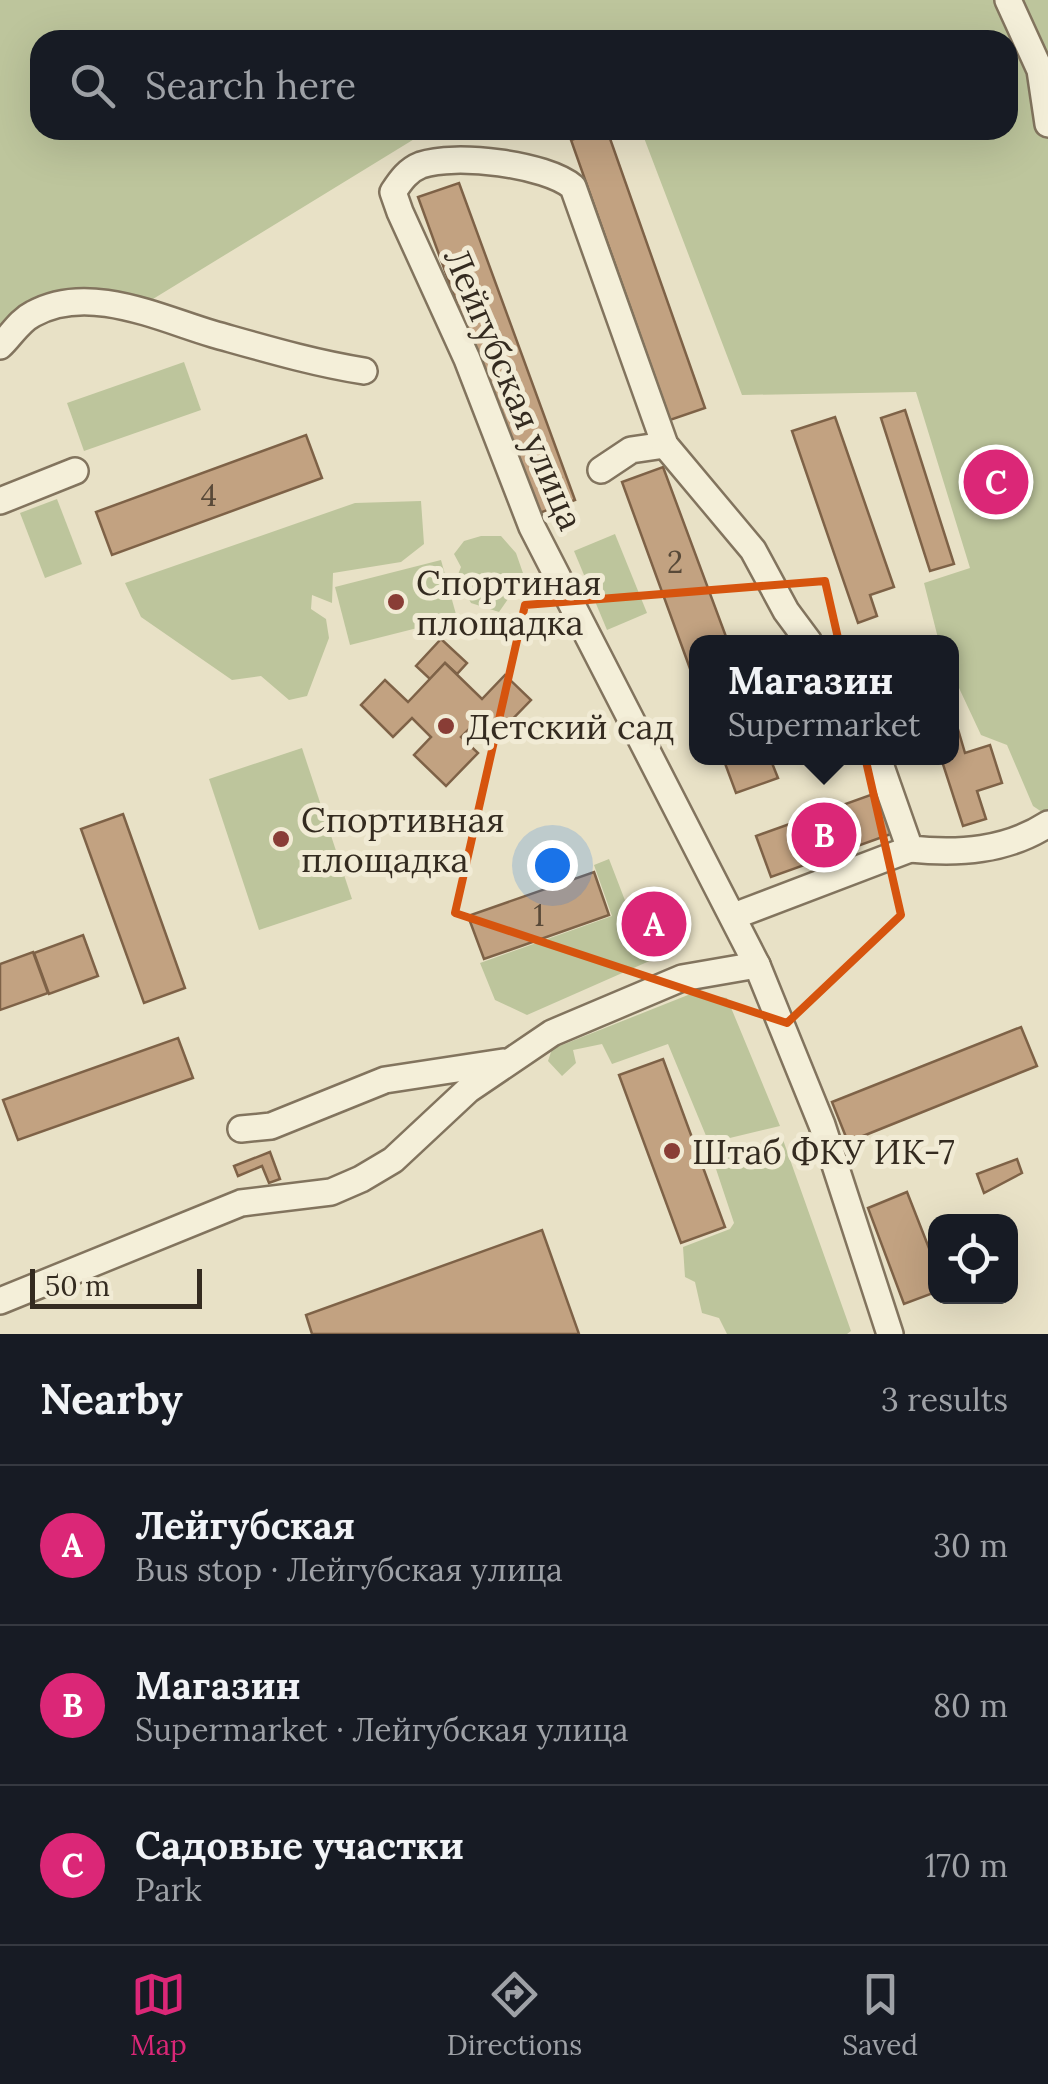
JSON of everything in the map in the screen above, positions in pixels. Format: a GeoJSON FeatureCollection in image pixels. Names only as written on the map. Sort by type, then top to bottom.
{"type":"FeatureCollection","features":[{"type":"Feature","properties":{"kind":"street"},"geometry":{"type":"LineString","coordinates":[[1008,0],[1040,70],[1048,124]]}},
{"type":"Feature","properties":{"kind":"street","name":"Лейгубская улица"},"geometry":{"type":"LineString","coordinates":[[664,445],[573,188],[559,175],[472,162],[423,164],[405,174],[394,192],[400,212],[468,359],[540,543],[757,966],[822,1125],[890,1334]]}},
{"type":"Feature","properties":{"kind":"street"},"geometry":{"type":"LineString","coordinates":[[0,346],[33,313],[60,305],[102,304],[147,311],[222,336],[364,371]]}},
{"type":"Feature","properties":{"kind":"street"},"geometry":{"type":"LineString","coordinates":[[602,470],[631,450],[664,445],[754,550],[786,611],[804,635]]}},
{"type":"Feature","properties":{"kind":"street"},"geometry":{"type":"LineString","coordinates":[[0,500],[75,471]]}},
{"type":"Feature","properties":{"kind":"street"},"geometry":{"type":"LineString","coordinates":[[880,765],[910,850]]}},
{"type":"Feature","properties":{"kind":"street"},"geometry":{"type":"LineString","coordinates":[[734,916],[910,850],[947,853],[999,847],[1041,833]]}},
{"type":"Feature","properties":{"kind":"street"},"geometry":{"type":"LineString","coordinates":[[0,1301],[241,1203],[317,1194],[362,1180],[393,1160],[468,1090],[552,1033],[682,978],[757,966]]}},
{"type":"Feature","properties":{"kind":"street"},"geometry":{"type":"LineString","coordinates":[[241,1129],[271,1126],[385,1080],[508,1062]]}},
{"type":"Feature","properties":{"kind":"highlighted area"},"geometry":{"type":"Polygon","coordinates":[[[825,581],[901,915],[787,1023],[455,913],[525,605],[825,581]]]}},
{"type":"Feature","properties":{"kind":"green space"},"geometry":{"type":"Polygon","coordinates":[[[0,0],[1048,0],[1048,816],[1033,806],[1007,745],[981,735],[959,688],[959,635],[937,635],[924,583],[970,568],[916,392],[742,395],[645,140],[1018,140],[1018,30],[30,30],[30,140],[413,140],[153,299],[98,293],[39,321],[0,355],[0,0]]]}},
{"type":"Feature","properties":{"kind":"green space"},"geometry":{"type":"Polygon","coordinates":[[[184,362],[201,410],[84,451],[67,403],[184,362]]]}},
{"type":"Feature","properties":{"kind":"green space"},"geometry":{"type":"Polygon","coordinates":[[[57,499],[82,564],[45,578],[20,513],[57,499]]]}},
{"type":"Feature","properties":{"kind":"green space"},"geometry":{"type":"Polygon","coordinates":[[[421,501],[424,544],[401,562],[333,573],[332,603],[312,595],[311,609],[326,619],[329,638],[307,696],[289,700],[261,676],[232,680],[141,617],[125,583],[355,503],[421,501]]]}},
{"type":"Feature","properties":{"kind":"green space"},"geometry":{"type":"Polygon","coordinates":[[[615,534],[647,613],[607,630],[574,551],[615,534]]]}},
{"type":"Feature","properties":{"kind":"green space"},"geometry":{"type":"Polygon","coordinates":[[[501,536],[516,553],[524,576],[499,612],[471,603],[457,577],[461,567],[454,554],[464,541],[501,536]]]}},
{"type":"Feature","properties":{"kind":"green space","name":"Спортиная площадка"},"geometry":{"type":"Polygon","coordinates":[[[441,560],[457,618],[350,645],[335,587],[441,560]]]}},
{"type":"Feature","properties":{"kind":"green space","name":"Спортивная площадка"},"geometry":{"type":"Polygon","coordinates":[[[302,748],[352,899],[259,930],[209,779],[302,748]]]}},
{"type":"Feature","properties":{"kind":"green space"},"geometry":{"type":"Polygon","coordinates":[[[609,859],[626,903],[651,936],[654,959],[527,1015],[495,1000],[480,963],[612,916],[594,865],[609,859]]]}},
{"type":"Feature","properties":{"kind":"green space"},"geometry":{"type":"Polygon","coordinates":[[[693,993],[727,998],[780,1126],[709,1143],[668,1044],[612,1064],[602,1044],[573,1050],[576,1063],[562,1076],[548,1061],[552,1049],[693,993]]]}},
{"type":"Feature","properties":{"kind":"green space"},"geometry":{"type":"Polygon","coordinates":[[[782,1137],[851,1331],[847,1334],[727,1334],[719,1318],[702,1313],[695,1282],[685,1277],[683,1247],[730,1229],[734,1223],[712,1157],[782,1137]]]}},
{"type":"Feature","properties":{"kind":"building"},"geometry":{"type":"Polygon","coordinates":[[[571,140],[611,140],[705,408],[670,420],[571,140]]]}},
{"type":"Feature","properties":{"kind":"building"},"geometry":{"type":"Polygon","coordinates":[[[459,183],[575,500],[534,515],[418,197],[459,183]]]}},
{"type":"Feature","properties":{"kind":"building"},"geometry":{"type":"Polygon","coordinates":[[[905,410],[954,564],[930,571],[881,418],[905,410]]]}},
{"type":"Feature","properties":{"kind":"building"},"geometry":{"type":"Polygon","coordinates":[[[835,417],[894,587],[870,595],[877,616],[858,623],[792,431],[835,417]]]}},
{"type":"Feature","properties":{"kind":"building"},"geometry":{"type":"Polygon","coordinates":[[[306,435],[322,478],[112,555],[96,512],[306,435]]]}},
{"type":"Feature","properties":{"kind":"building"},"geometry":{"type":"Polygon","coordinates":[[[663,467],[725,635],[689,635],[689,666],[622,482],[663,467]]]}},
{"type":"Feature","properties":{"kind":"building"},"geometry":{"type":"Polygon","coordinates":[[[441,639],[467,663],[457,674],[445,663],[430,679],[416,666],[441,639]]]}},
{"type":"Feature","properties":{"kind":"building","name":"Детский сад"},"geometry":{"type":"Polygon","coordinates":[[[445,663],[482,699],[505,675],[531,700],[498,734],[481,717],[461,737],[478,753],[446,786],[414,755],[431,737],[412,718],[393,737],[361,705],[385,680],[408,702],[445,663]]]}},
{"type":"Feature","properties":{"kind":"building"},"geometry":{"type":"Polygon","coordinates":[[[959,733],[965,753],[990,745],[1002,783],[977,791],[986,819],[963,826],[943,765],[959,765],[959,733]]]}},
{"type":"Feature","properties":{"kind":"building"},"geometry":{"type":"Polygon","coordinates":[[[726,765],[773,765],[778,778],[736,793],[726,765]]]}},
{"type":"Feature","properties":{"kind":"building"},"geometry":{"type":"Polygon","coordinates":[[[876,793],[891,834],[771,877],[756,836],[876,793]]]}},
{"type":"Feature","properties":{"kind":"building"},"geometry":{"type":"Polygon","coordinates":[[[123,814],[185,988],[144,1003],[81,829],[123,814]]]}},
{"type":"Feature","properties":{"kind":"building"},"geometry":{"type":"Polygon","coordinates":[[[594,872],[609,915],[484,959],[468,916],[594,872]]]}},
{"type":"Feature","properties":{"kind":"building"},"geometry":{"type":"Polygon","coordinates":[[[648,895],[656,913],[643,918],[636,900],[648,895]]]}},
{"type":"Feature","properties":{"kind":"building"},"geometry":{"type":"Polygon","coordinates":[[[83,935],[98,976],[49,994],[34,953],[83,935]]]}},
{"type":"Feature","properties":{"kind":"building"},"geometry":{"type":"Polygon","coordinates":[[[33,952],[48,993],[0,1010],[0,964],[33,952]]]}},
{"type":"Feature","properties":{"kind":"building"},"geometry":{"type":"Polygon","coordinates":[[[1021,1027],[1037,1066],[848,1142],[832,1102],[1021,1027]]]}},
{"type":"Feature","properties":{"kind":"building"},"geometry":{"type":"Polygon","coordinates":[[[178,1038],[193,1078],[18,1140],[3,1100],[178,1038]]]}},
{"type":"Feature","properties":{"kind":"building","name":"Штаб ФКУ ИК-7"},"geometry":{"type":"Polygon","coordinates":[[[663,1059],[725,1227],[681,1243],[619,1075],[663,1059]]]}},
{"type":"Feature","properties":{"kind":"building"},"geometry":{"type":"Polygon","coordinates":[[[270,1152],[280,1179],[269,1183],[262,1166],[238,1176],[234,1166],[270,1152]]]}},
{"type":"Feature","properties":{"kind":"building"},"geometry":{"type":"Polygon","coordinates":[[[1017,1159],[1022,1173],[984,1193],[977,1174],[1017,1159]]]}},
{"type":"Feature","properties":{"kind":"building"},"geometry":{"type":"Polygon","coordinates":[[[907,1192],[928,1246],[928,1295],[904,1304],[868,1208],[907,1192]]]}},
{"type":"Feature","properties":{"kind":"building"},"geometry":{"type":"Polygon","coordinates":[[[542,1230],[579,1334],[312,1334],[306,1315],[542,1230]]]}},
{"type":"Feature","properties":{"kind":"place","name":"Садовые участки"},"geometry":{"type":"Point","coordinates":[996,482]}},
{"type":"Feature","properties":{"kind":"place","name":"Спортиная площадка"},"geometry":{"type":"Point","coordinates":[396,602]}},
{"type":"Feature","properties":{"kind":"place","name":"Детский сад"},"geometry":{"type":"Point","coordinates":[446,726]}},
{"type":"Feature","properties":{"kind":"place","name":"Магазин"},"geometry":{"type":"Point","coordinates":[824,835]}},
{"type":"Feature","properties":{"kind":"place","name":"Спортивная площадка"},"geometry":{"type":"Point","coordinates":[281,839]}},
{"type":"Feature","properties":{"kind":"place","name":"Лейгубская"},"geometry":{"type":"Point","coordinates":[654,924]}},
{"type":"Feature","properties":{"kind":"place","name":"Штаб ФКУ ИК-7"},"geometry":{"type":"Point","coordinates":[672,1151]}}]}
